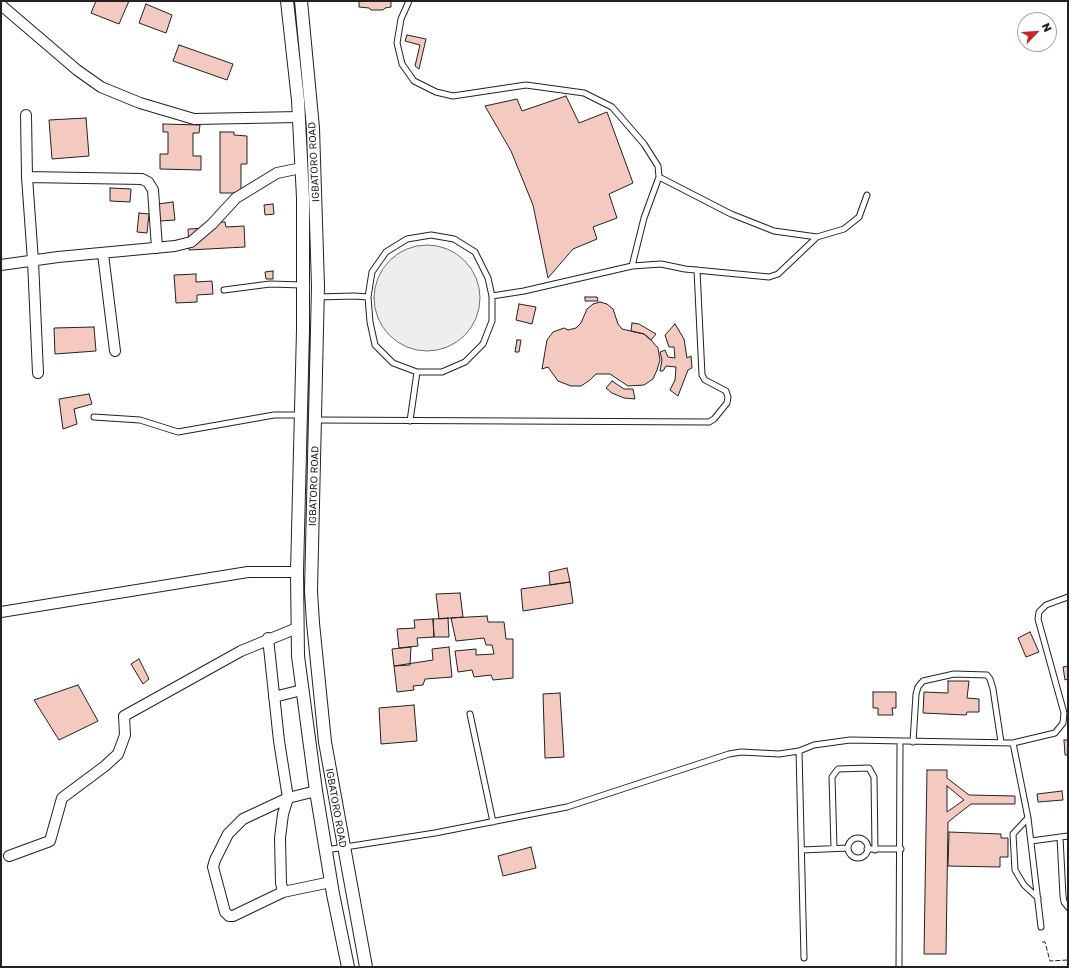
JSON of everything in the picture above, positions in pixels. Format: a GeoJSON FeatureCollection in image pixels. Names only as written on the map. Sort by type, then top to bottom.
{"type":"FeatureCollection","features":[{"type":"Feature","properties":{"kind":"street","name":"IGBATORO ROAD"},"geometry":{"type":"LineString","coordinates":[[287,1],[299,117],[303,198],[304,330],[300,415],[297,628],[302,690],[316,790],[331,882],[348,967]]}},
{"type":"Feature","properties":{"kind":"street","name":"IGBATORO ROAD"},"geometry":{"type":"LineString","coordinates":[[301,1],[313,128],[318,297],[311,591],[313,623],[325,742],[343,849],[366,967]]}},
{"type":"Feature","properties":{"kind":"street"},"geometry":{"type":"LineString","coordinates":[[1,5],[77,70],[102,87],[140,102],[194,119],[299,117]]}},
{"type":"Feature","properties":{"kind":"street"},"geometry":{"type":"LineString","coordinates":[[26,115],[27,177],[33,261],[38,373]]}},
{"type":"Feature","properties":{"kind":"street"},"geometry":{"type":"LineString","coordinates":[[1,265],[157,248],[191,242],[212,224],[236,198],[277,174],[301,168]]}},
{"type":"Feature","properties":{"kind":"street"},"geometry":{"type":"LineString","coordinates":[[27,177],[142,179],[148,182],[153,190],[157,248]]}},
{"type":"Feature","properties":{"kind":"street"},"geometry":{"type":"LineString","coordinates":[[303,198],[316,198]]}},
{"type":"Feature","properties":{"kind":"street"},"geometry":{"type":"LineString","coordinates":[[103,254],[115,351]]}},
{"type":"Feature","properties":{"kind":"street"},"geometry":{"type":"LineString","coordinates":[[1,612],[248,572],[297,572]]}},
{"type":"Feature","properties":{"kind":"street"},"geometry":{"type":"LineString","coordinates":[[9,856],[50,841],[62,798],[105,766],[118,754],[125,735],[124,716],[241,651],[268,638],[297,628]]}},
{"type":"Feature","properties":{"kind":"street"},"geometry":{"type":"LineString","coordinates":[[268,638],[274,697],[288,798],[280,838],[283,892]]}},
{"type":"Feature","properties":{"kind":"street"},"geometry":{"type":"LineString","coordinates":[[274,697],[302,690]]}},
{"type":"Feature","properties":{"kind":"street"},"geometry":{"type":"LineString","coordinates":[[316,790],[288,798],[237,823],[228,834],[213,866],[225,912],[229,916],[233,916],[283,892],[331,882]]}},
{"type":"Feature","properties":{"kind":"lane"},"geometry":{"type":"LineString","coordinates":[[409,1],[401,19],[397,43],[402,64],[414,81],[436,92],[453,96],[526,85],[584,94],[612,107],[652,154],[658,166],[658,177],[644,218],[632,266]]}},
{"type":"Feature","properties":{"kind":"lane"},"geometry":{"type":"LineString","coordinates":[[658,177],[731,214],[774,231],[817,238]]}},
{"type":"Feature","properties":{"kind":"lane"},"geometry":{"type":"LineString","coordinates":[[492,296],[524,291],[632,266],[661,264],[697,270],[769,277],[778,274],[817,238],[844,229],[859,217],[867,195]]}},
{"type":"Feature","properties":{"kind":"lane"},"geometry":{"type":"LineString","coordinates":[[431,235],[454,239],[475,252],[488,278],[492,296],[492,321],[483,344],[465,362],[442,372],[417,372],[393,362],[375,345],[370,322],[368,297],[372,272],[386,252],[407,239],[431,235]]}},
{"type":"Feature","properties":{"kind":"lane"},"geometry":{"type":"LineString","coordinates":[[316,420],[410,422],[701,422],[714,419],[728,403],[728,397],[726,391],[705,380],[702,375],[697,270]]}},
{"type":"Feature","properties":{"kind":"lane"},"geometry":{"type":"LineString","coordinates":[[224,290],[270,284],[303,285]]}},
{"type":"Feature","properties":{"kind":"lane"},"geometry":{"type":"LineString","coordinates":[[318,297],[368,297]]}},
{"type":"Feature","properties":{"kind":"lane"},"geometry":{"type":"LineString","coordinates":[[410,422],[417,372]]}},
{"type":"Feature","properties":{"kind":"lane"},"geometry":{"type":"LineString","coordinates":[[94,417],[140,420],[178,432],[274,415],[300,415]]}},
{"type":"Feature","properties":{"kind":"lane"},"geometry":{"type":"LineString","coordinates":[[326,850],[343,849],[567,807],[729,754],[741,752],[779,754],[800,751],[814,745],[850,740],[1013,743],[1055,733],[1063,724],[1064,713],[1038,619],[1039,612],[1046,605],[1068,597]]}},
{"type":"Feature","properties":{"kind":"lane"},"geometry":{"type":"LineString","coordinates":[[913,742],[916,694],[918,687],[923,681],[954,674],[987,675],[990,679],[994,690],[1002,742]]}},
{"type":"Feature","properties":{"kind":"lane"},"geometry":{"type":"LineString","coordinates":[[470,714],[493,822]]}},
{"type":"Feature","properties":{"kind":"lane"},"geometry":{"type":"LineString","coordinates":[[899,967],[901,849],[900,742]]}},
{"type":"Feature","properties":{"kind":"lane"},"geometry":{"type":"LineString","coordinates":[[1013,743],[1028,818],[1041,927]]}},
{"type":"Feature","properties":{"kind":"lane"},"geometry":{"type":"LineString","coordinates":[[800,751],[804,958]]}},
{"type":"Feature","properties":{"kind":"lane"},"geometry":{"type":"LineString","coordinates":[[834,848],[832,777],[838,769],[869,768],[874,777],[875,850]]}},
{"type":"Feature","properties":{"kind":"lane"},"geometry":{"type":"LineString","coordinates":[[1028,818],[1013,834],[1015,870],[1024,885],[1038,898]]}},
{"type":"Feature","properties":{"kind":"lane"},"geometry":{"type":"LineString","coordinates":[[1031,840],[1068,836]]}},
{"type":"Feature","properties":{"kind":"lane"},"geometry":{"type":"LineString","coordinates":[[1060,837],[1065,873],[1063,896],[1064,902],[1068,907]]}},
{"type":"Feature","properties":{"kind":"lane"},"geometry":{"type":"LineString","coordinates":[[855,838],[861,839],[866,843],[867,850],[866,854],[857,858],[849,853],[848,848],[850,842],[855,838]]}},
{"type":"Feature","properties":{"kind":"lane"},"geometry":{"type":"LineString","coordinates":[[802,850],[848,848]]}},
{"type":"Feature","properties":{"kind":"lane"},"geometry":{"type":"LineString","coordinates":[[867,850],[901,849]]}},
{"type":"Feature","properties":{"kind":"shaded area"},"geometry":{"type":"Polygon","coordinates":[[[427,245],[447,249],[465,260],[476,278],[480,298],[476,318],[465,336],[447,347],[427,351],[407,347],[389,336],[378,318],[374,298],[378,278],[389,260],[407,249],[427,245]]]}},
{"type":"Feature","properties":{"kind":"building"},"geometry":{"type":"Polygon","coordinates":[[[96,1],[129,1],[119,24],[91,13],[96,1]]]}},
{"type":"Feature","properties":{"kind":"building"},"geometry":{"type":"Polygon","coordinates":[[[359,1],[391,1],[391,7],[383,10],[371,10],[369,8],[359,7],[359,1]]]}},
{"type":"Feature","properties":{"kind":"building"},"geometry":{"type":"Polygon","coordinates":[[[146,4],[172,15],[166,33],[139,23],[146,4]]]}},
{"type":"Feature","properties":{"kind":"building"},"geometry":{"type":"Polygon","coordinates":[[[407,35],[426,39],[419,69],[415,66],[420,45],[405,41],[407,35]]]}},
{"type":"Feature","properties":{"kind":"building"},"geometry":{"type":"Polygon","coordinates":[[[179,45],[233,64],[227,80],[173,61],[179,45]]]}},
{"type":"Feature","properties":{"kind":"building"},"geometry":{"type":"Polygon","coordinates":[[[566,96],[579,123],[607,112],[633,183],[609,194],[617,218],[593,227],[597,239],[573,249],[548,278],[533,205],[511,151],[485,106],[517,99],[522,111],[566,96]]]}},
{"type":"Feature","properties":{"kind":"building"},"geometry":{"type":"Polygon","coordinates":[[[86,118],[89,156],[52,159],[49,120],[86,118]]]}},
{"type":"Feature","properties":{"kind":"building"},"geometry":{"type":"Polygon","coordinates":[[[163,124],[200,125],[199,133],[193,133],[193,156],[201,156],[201,170],[160,169],[160,154],[168,154],[168,132],[163,132],[163,124]]]}},
{"type":"Feature","properties":{"kind":"building"},"geometry":{"type":"Polygon","coordinates":[[[220,132],[234,132],[234,135],[247,136],[247,164],[241,164],[241,193],[220,193],[220,132]]]}},
{"type":"Feature","properties":{"kind":"building"},"geometry":{"type":"Polygon","coordinates":[[[110,188],[131,189],[130,202],[110,201],[110,188]]]}},
{"type":"Feature","properties":{"kind":"building"},"geometry":{"type":"Polygon","coordinates":[[[173,202],[175,220],[160,221],[158,204],[173,202]]]}},
{"type":"Feature","properties":{"kind":"building"},"geometry":{"type":"Polygon","coordinates":[[[273,204],[274,214],[265,215],[264,205],[273,204]]]}},
{"type":"Feature","properties":{"kind":"building"},"geometry":{"type":"Polygon","coordinates":[[[139,213],[149,214],[147,233],[137,232],[139,213]]]}},
{"type":"Feature","properties":{"kind":"building"},"geometry":{"type":"Polygon","coordinates":[[[210,222],[225,222],[226,227],[244,226],[245,247],[189,250],[188,229],[211,228],[210,222]]]}},
{"type":"Feature","properties":{"kind":"building"},"geometry":{"type":"Polygon","coordinates":[[[273,271],[273,279],[266,279],[265,272],[273,271]]]}},
{"type":"Feature","properties":{"kind":"building"},"geometry":{"type":"Polygon","coordinates":[[[196,274],[196,282],[212,281],[213,294],[197,295],[197,302],[176,303],[174,275],[196,274]]]}},
{"type":"Feature","properties":{"kind":"building"},"geometry":{"type":"Polygon","coordinates":[[[585,297],[597,297],[598,301],[585,301],[585,297]]]}},
{"type":"Feature","properties":{"kind":"building"},"geometry":{"type":"Polygon","coordinates":[[[600,302],[607,304],[613,309],[618,324],[622,329],[644,334],[658,348],[660,360],[657,370],[653,379],[644,385],[628,386],[610,374],[596,374],[581,386],[571,386],[558,381],[548,367],[542,369],[547,340],[553,332],[564,328],[568,330],[576,328],[581,323],[587,309],[593,304],[600,302]]]}},
{"type":"Feature","properties":{"kind":"building"},"geometry":{"type":"Polygon","coordinates":[[[519,304],[536,307],[532,324],[516,320],[519,304]]]}},
{"type":"Feature","properties":{"kind":"building"},"geometry":{"type":"Polygon","coordinates":[[[632,323],[639,324],[656,334],[651,340],[644,334],[631,331],[632,323]]]}},
{"type":"Feature","properties":{"kind":"building"},"geometry":{"type":"Polygon","coordinates":[[[675,324],[684,339],[687,358],[691,356],[692,368],[688,370],[678,396],[670,390],[675,380],[676,367],[666,366],[663,371],[660,371],[662,360],[660,352],[665,350],[668,357],[675,358],[674,347],[669,347],[665,335],[675,324]]]}},
{"type":"Feature","properties":{"kind":"building"},"geometry":{"type":"Polygon","coordinates":[[[94,327],[96,351],[55,354],[54,328],[94,327]]]}},
{"type":"Feature","properties":{"kind":"building"},"geometry":{"type":"Polygon","coordinates":[[[517,340],[521,340],[519,352],[515,352],[517,340]]]}},
{"type":"Feature","properties":{"kind":"building"},"geometry":{"type":"Polygon","coordinates":[[[612,381],[624,389],[633,389],[635,399],[624,398],[612,393],[606,388],[612,381]]]}},
{"type":"Feature","properties":{"kind":"building"},"geometry":{"type":"Polygon","coordinates":[[[89,394],[92,404],[74,409],[77,424],[63,429],[59,399],[89,394]]]}},
{"type":"Feature","properties":{"kind":"building"},"geometry":{"type":"Polygon","coordinates":[[[567,568],[570,582],[550,585],[549,572],[567,568]]]}},
{"type":"Feature","properties":{"kind":"building"},"geometry":{"type":"Polygon","coordinates":[[[570,582],[573,603],[523,611],[521,589],[570,582]]]}},
{"type":"Feature","properties":{"kind":"building"},"geometry":{"type":"Polygon","coordinates":[[[460,593],[463,617],[439,619],[436,594],[460,593]]]}},
{"type":"Feature","properties":{"kind":"building"},"geometry":{"type":"Polygon","coordinates":[[[487,616],[488,622],[504,622],[506,639],[513,639],[513,678],[493,680],[491,675],[474,677],[472,670],[458,672],[455,651],[476,649],[476,655],[494,654],[492,645],[486,645],[484,638],[456,641],[451,618],[487,616]]]}},
{"type":"Feature","properties":{"kind":"building"},"geometry":{"type":"Polygon","coordinates":[[[448,618],[449,637],[434,637],[433,619],[448,618]]]}},
{"type":"Feature","properties":{"kind":"building"},"geometry":{"type":"Polygon","coordinates":[[[433,619],[434,637],[417,638],[418,646],[399,648],[397,629],[415,628],[414,620],[433,619]]]}},
{"type":"Feature","properties":{"kind":"building"},"geometry":{"type":"Polygon","coordinates":[[[1030,632],[1039,652],[1026,657],[1018,638],[1030,632]]]}},
{"type":"Feature","properties":{"kind":"building"},"geometry":{"type":"Polygon","coordinates":[[[411,647],[410,665],[394,666],[392,649],[411,647]]]}},
{"type":"Feature","properties":{"kind":"building"},"geometry":{"type":"Polygon","coordinates":[[[449,647],[452,677],[425,679],[423,685],[413,686],[414,690],[397,692],[394,666],[433,660],[432,649],[449,647]]]}},
{"type":"Feature","properties":{"kind":"building"},"geometry":{"type":"Polygon","coordinates":[[[139,659],[149,679],[143,684],[131,664],[139,659]]]}},
{"type":"Feature","properties":{"kind":"building"},"geometry":{"type":"Polygon","coordinates":[[[1068,666],[1068,679],[1065,680],[1063,667],[1068,666]]]}},
{"type":"Feature","properties":{"kind":"building"},"geometry":{"type":"Polygon","coordinates":[[[948,681],[969,681],[967,698],[979,699],[979,712],[967,712],[966,715],[923,713],[924,692],[948,693],[948,681]]]}},
{"type":"Feature","properties":{"kind":"building"},"geometry":{"type":"Polygon","coordinates":[[[78,685],[98,721],[59,740],[34,700],[78,685]]]}},
{"type":"Feature","properties":{"kind":"building"},"geometry":{"type":"Polygon","coordinates":[[[873,692],[896,692],[896,708],[892,708],[893,715],[878,715],[878,708],[873,708],[873,692]]]}},
{"type":"Feature","properties":{"kind":"building"},"geometry":{"type":"Polygon","coordinates":[[[560,693],[564,757],[545,758],[543,694],[560,693]]]}},
{"type":"Feature","properties":{"kind":"building"},"geometry":{"type":"Polygon","coordinates":[[[414,705],[417,741],[381,744],[379,708],[414,705]]]}},
{"type":"Feature","properties":{"kind":"building"},"geometry":{"type":"Polygon","coordinates":[[[1064,740],[1068,740],[1068,755],[1065,755],[1064,740]]]}},
{"type":"Feature","properties":{"kind":"building"},"geometry":{"type":"Polygon","coordinates":[[[927,770],[947,770],[947,778],[969,795],[1015,796],[1015,804],[971,804],[948,822],[946,954],[924,954],[927,770]],[[947,786],[947,812],[964,800],[947,786]]]}},
{"type":"Feature","properties":{"kind":"building"},"geometry":{"type":"Polygon","coordinates":[[[1062,791],[1063,800],[1038,802],[1037,794],[1062,791]]]}},
{"type":"Feature","properties":{"kind":"building"},"geometry":{"type":"Polygon","coordinates":[[[949,832],[1001,834],[1001,838],[1008,838],[1008,857],[1000,857],[1000,867],[948,866],[949,832]]]}},
{"type":"Feature","properties":{"kind":"building"},"geometry":{"type":"Polygon","coordinates":[[[531,847],[536,868],[503,876],[498,856],[531,847]]]}},
{"type":"Feature","properties":{"kind":"fence"},"geometry":{"type":"LineString","coordinates":[[1042,942],[1045,942],[1050,961],[1068,960]]}}]}
